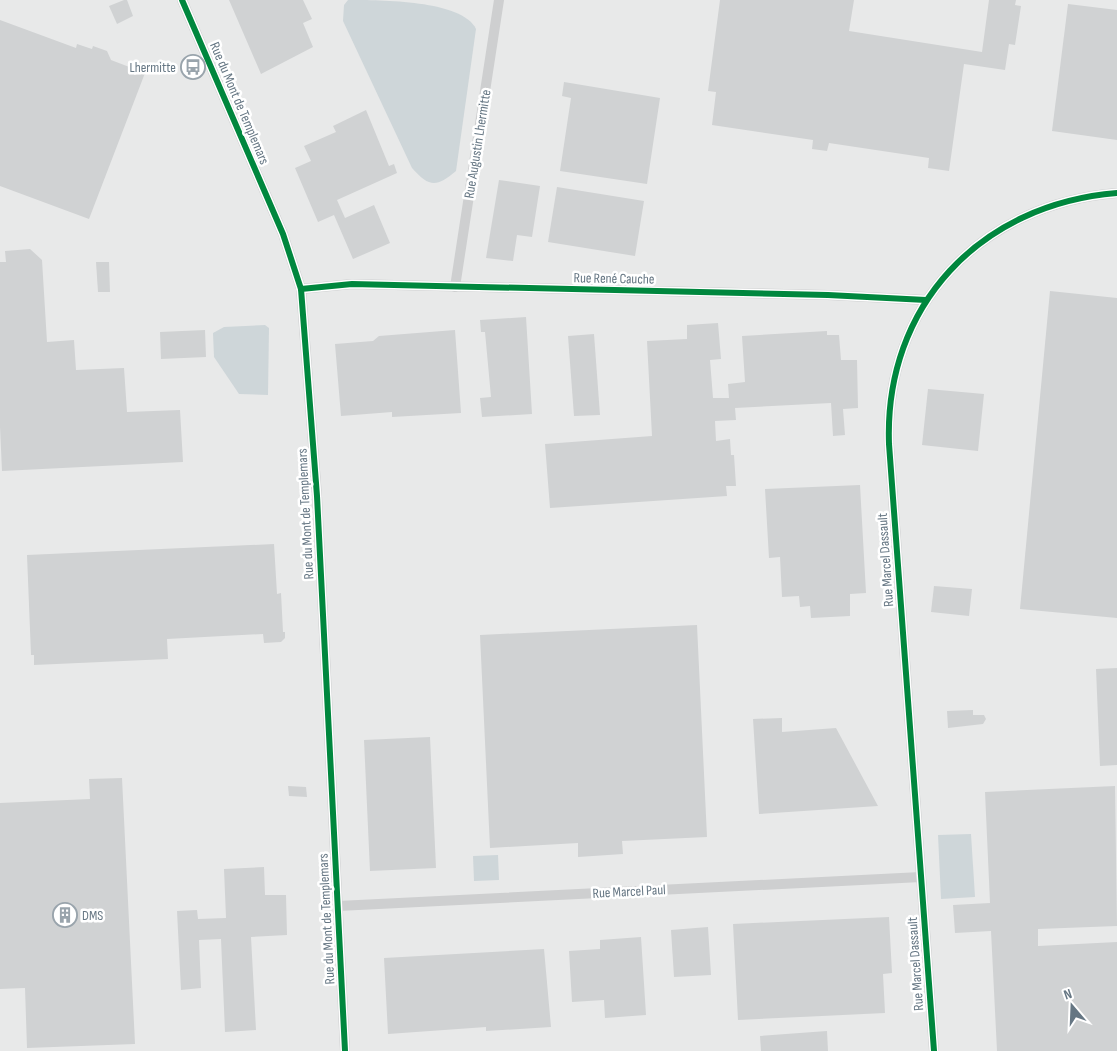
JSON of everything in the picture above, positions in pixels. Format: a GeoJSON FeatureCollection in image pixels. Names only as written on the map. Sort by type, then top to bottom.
{"type":"FeatureCollection","features":[{"type":"Feature","properties":{"kind":"street","name":"Rue du Mont de Templemars"},"geometry":{"type":"LineString","coordinates":[[182,0],[283,234],[301,289],[317,496],[345,1051]]}},
{"type":"Feature","properties":{"kind":"street","name":"Rue Augustin Lhermitte"},"geometry":{"type":"LineString","coordinates":[[455,287],[499,0]]}},
{"type":"Feature","properties":{"kind":"street","name":"Rue Marcel Dassault"},"geometry":{"type":"LineString","coordinates":[[934,1051],[888,418],[890,396],[899,359],[909,331],[926,300],[959,261],[992,235],[1014,221],[1064,201],[1117,193]]}},
{"type":"Feature","properties":{"kind":"street","name":"Rue René Cauche"},"geometry":{"type":"LineString","coordinates":[[301,289],[352,284],[847,296],[926,300]]}},
{"type":"Feature","properties":{"kind":"street","name":"Rue Marcel Paul"},"geometry":{"type":"LineString","coordinates":[[338,906],[921,877]]}},
{"type":"Feature","properties":{"kind":"shaded area"},"geometry":{"type":"Polygon","coordinates":[[[0,0],[1117,0],[1117,1051],[0,1051],[0,0]]]}},
{"type":"Feature","properties":{"kind":"shaded area"},"geometry":{"type":"Polygon","coordinates":[[[348,0],[380,0],[438,7],[455,12],[468,19],[476,29],[456,171],[438,183],[428,182],[412,168],[343,21],[344,5],[348,0]]]}},
{"type":"Feature","properties":{"kind":"shaded area"},"geometry":{"type":"Polygon","coordinates":[[[265,325],[269,328],[268,395],[239,394],[214,357],[213,333],[224,327],[265,325]]]}},
{"type":"Feature","properties":{"kind":"shaded area"},"geometry":{"type":"Polygon","coordinates":[[[971,834],[975,897],[941,899],[938,835],[971,834]]]}},
{"type":"Feature","properties":{"kind":"shaded area"},"geometry":{"type":"Polygon","coordinates":[[[498,855],[499,880],[474,881],[473,856],[498,855]]]}},
{"type":"Feature","properties":{"kind":"building"},"geometry":{"type":"Polygon","coordinates":[[[127,0],[133,16],[117,24],[109,6],[127,0]]]}},
{"type":"Feature","properties":{"kind":"building"},"geometry":{"type":"Polygon","coordinates":[[[229,0],[303,0],[312,19],[303,23],[313,47],[261,74],[229,0]]]}},
{"type":"Feature","properties":{"kind":"building"},"geometry":{"type":"Polygon","coordinates":[[[720,0],[854,0],[849,31],[982,52],[989,0],[1016,0],[1015,5],[1021,6],[1015,45],[1009,44],[1005,70],[964,64],[949,171],[928,168],[929,158],[829,143],[827,151],[812,149],[813,140],[712,125],[716,92],[708,91],[720,0]]]}},
{"type":"Feature","properties":{"kind":"building"},"geometry":{"type":"Polygon","coordinates":[[[1068,4],[1117,10],[1117,140],[1052,131],[1068,4]]]}},
{"type":"Feature","properties":{"kind":"building"},"geometry":{"type":"Polygon","coordinates":[[[0,20],[76,48],[77,44],[92,49],[93,46],[107,51],[111,60],[145,73],[89,219],[0,186],[0,20]]]}},
{"type":"Feature","properties":{"kind":"building"},"geometry":{"type":"Polygon","coordinates":[[[564,82],[660,98],[647,184],[560,171],[571,98],[562,96],[564,82]]]}},
{"type":"Feature","properties":{"kind":"building"},"geometry":{"type":"Polygon","coordinates":[[[366,110],[389,166],[394,164],[397,173],[337,200],[345,218],[374,205],[390,243],[353,259],[334,215],[318,222],[295,168],[311,161],[304,146],[336,132],[333,126],[366,110]]]}},
{"type":"Feature","properties":{"kind":"building"},"geometry":{"type":"Polygon","coordinates":[[[499,180],[540,186],[532,237],[517,235],[513,261],[486,258],[499,180]]]}},
{"type":"Feature","properties":{"kind":"building"},"geometry":{"type":"Polygon","coordinates":[[[557,187],[644,201],[635,256],[548,242],[557,187]]]}},
{"type":"Feature","properties":{"kind":"building"},"geometry":{"type":"Polygon","coordinates":[[[30,249],[42,260],[47,342],[74,340],[76,370],[124,368],[127,412],[180,410],[183,462],[2,471],[0,427],[0,262],[6,262],[5,251],[30,249]]]}},
{"type":"Feature","properties":{"kind":"building"},"geometry":{"type":"Polygon","coordinates":[[[96,262],[109,262],[110,292],[98,292],[96,262]]]}},
{"type":"Feature","properties":{"kind":"building"},"geometry":{"type":"Polygon","coordinates":[[[1050,291],[1117,298],[1117,618],[1020,609],[1050,291]]]}},
{"type":"Feature","properties":{"kind":"building"},"geometry":{"type":"Polygon","coordinates":[[[526,317],[532,414],[482,417],[480,398],[491,397],[485,332],[481,332],[480,320],[526,317]]]}},
{"type":"Feature","properties":{"kind":"building"},"geometry":{"type":"Polygon","coordinates":[[[718,323],[721,359],[710,360],[713,398],[729,398],[728,384],[745,382],[742,336],[827,331],[827,335],[839,335],[841,360],[857,360],[858,408],[843,409],[845,435],[833,436],[831,403],[735,408],[736,420],[715,421],[716,441],[730,439],[731,455],[734,455],[736,486],[726,486],[727,496],[550,508],[545,444],[652,436],[647,341],[687,339],[687,325],[718,323]]]}},
{"type":"Feature","properties":{"kind":"building"},"geometry":{"type":"Polygon","coordinates":[[[205,330],[206,357],[161,359],[160,332],[205,330]]]}},
{"type":"Feature","properties":{"kind":"building"},"geometry":{"type":"Polygon","coordinates":[[[455,330],[461,413],[392,417],[392,412],[341,416],[335,344],[373,341],[379,336],[455,330]]]}},
{"type":"Feature","properties":{"kind":"building"},"geometry":{"type":"Polygon","coordinates":[[[594,334],[600,415],[574,416],[568,336],[594,334]]]}},
{"type":"Feature","properties":{"kind":"building"},"geometry":{"type":"Polygon","coordinates":[[[928,389],[984,394],[978,451],[922,445],[928,389]]]}},
{"type":"Feature","properties":{"kind":"building"},"geometry":{"type":"Polygon","coordinates":[[[860,485],[866,593],[850,594],[850,616],[811,618],[810,606],[800,607],[799,596],[782,597],[780,557],[769,558],[765,489],[860,485]]]}},
{"type":"Feature","properties":{"kind":"building"},"geometry":{"type":"Polygon","coordinates":[[[274,544],[277,594],[281,593],[283,632],[285,632],[285,638],[281,642],[264,643],[263,634],[167,639],[168,659],[34,665],[34,655],[31,655],[27,555],[274,544]]]}},
{"type":"Feature","properties":{"kind":"building"},"geometry":{"type":"Polygon","coordinates":[[[934,586],[972,589],[969,616],[931,612],[934,586]]]}},
{"type":"Feature","properties":{"kind":"building"},"geometry":{"type":"Polygon","coordinates":[[[697,625],[707,837],[622,841],[623,854],[578,857],[578,843],[490,848],[480,635],[697,625]]]}},
{"type":"Feature","properties":{"kind":"building"},"geometry":{"type":"Polygon","coordinates":[[[1117,668],[1117,765],[1100,766],[1096,669],[1117,668]]]}},
{"type":"Feature","properties":{"kind":"building"},"geometry":{"type":"Polygon","coordinates":[[[973,710],[973,715],[984,715],[986,719],[983,724],[948,728],[947,711],[973,710]]]}},
{"type":"Feature","properties":{"kind":"building"},"geometry":{"type":"Polygon","coordinates":[[[782,718],[782,732],[836,728],[878,806],[759,814],[753,719],[782,718]]]}},
{"type":"Feature","properties":{"kind":"building"},"geometry":{"type":"Polygon","coordinates":[[[430,737],[436,868],[370,871],[364,740],[430,737]]]}},
{"type":"Feature","properties":{"kind":"building","name":"DMS"},"geometry":{"type":"Polygon","coordinates":[[[122,778],[135,1044],[27,1048],[25,988],[0,989],[0,803],[90,799],[89,779],[122,778]]]}},
{"type":"Feature","properties":{"kind":"building"},"geometry":{"type":"Polygon","coordinates":[[[288,786],[306,787],[307,797],[289,796],[288,786]]]}},
{"type":"Feature","properties":{"kind":"building"},"geometry":{"type":"Polygon","coordinates":[[[1115,786],[1117,926],[1038,929],[1038,946],[1117,942],[1117,1051],[997,1051],[991,931],[955,933],[953,905],[990,903],[985,792],[1115,786]]]}},
{"type":"Feature","properties":{"kind":"building"},"geometry":{"type":"Polygon","coordinates":[[[264,867],[265,895],[286,895],[287,935],[251,937],[256,1030],[225,1032],[221,939],[199,940],[201,988],[181,990],[177,911],[197,910],[198,919],[226,918],[224,869],[264,867]]]}},
{"type":"Feature","properties":{"kind":"building"},"geometry":{"type":"Polygon","coordinates":[[[889,917],[892,973],[883,974],[885,1013],[738,1020],[733,924],[889,917]]]}},
{"type":"Feature","properties":{"kind":"building"},"geometry":{"type":"Polygon","coordinates":[[[708,927],[711,975],[674,977],[671,930],[708,927]]]}},
{"type":"Feature","properties":{"kind":"building"},"geometry":{"type":"Polygon","coordinates":[[[641,937],[646,1015],[605,1018],[604,1000],[572,1002],[569,951],[600,949],[600,940],[641,937]]]}},
{"type":"Feature","properties":{"kind":"building"},"geometry":{"type":"Polygon","coordinates":[[[544,949],[551,1027],[486,1031],[486,1027],[388,1034],[384,958],[544,949]]]}},
{"type":"Feature","properties":{"kind":"building"},"geometry":{"type":"Polygon","coordinates":[[[827,1031],[828,1051],[761,1051],[760,1036],[827,1031]]]}},
{"type":"Feature","properties":{"kind":"cycle path"},"geometry":{"type":"LineString","coordinates":[[182,0],[283,234],[301,289],[317,496],[345,1051]]}},
{"type":"Feature","properties":{"kind":"cycle path"},"geometry":{"type":"LineString","coordinates":[[934,1051],[889,444],[892,394],[903,348],[923,307],[950,271],[983,241],[1023,217],[1068,201],[1117,193]]}},
{"type":"Feature","properties":{"kind":"cycle path"},"geometry":{"type":"LineString","coordinates":[[301,289],[352,284],[828,295],[926,300]]}},
{"type":"Feature","properties":{"kind":"place","name":"Lhermitte"},"geometry":{"type":"Point","coordinates":[193,67]}},
{"type":"Feature","properties":{"kind":"place","name":"DMS"},"geometry":{"type":"Point","coordinates":[65,915]}}]}
